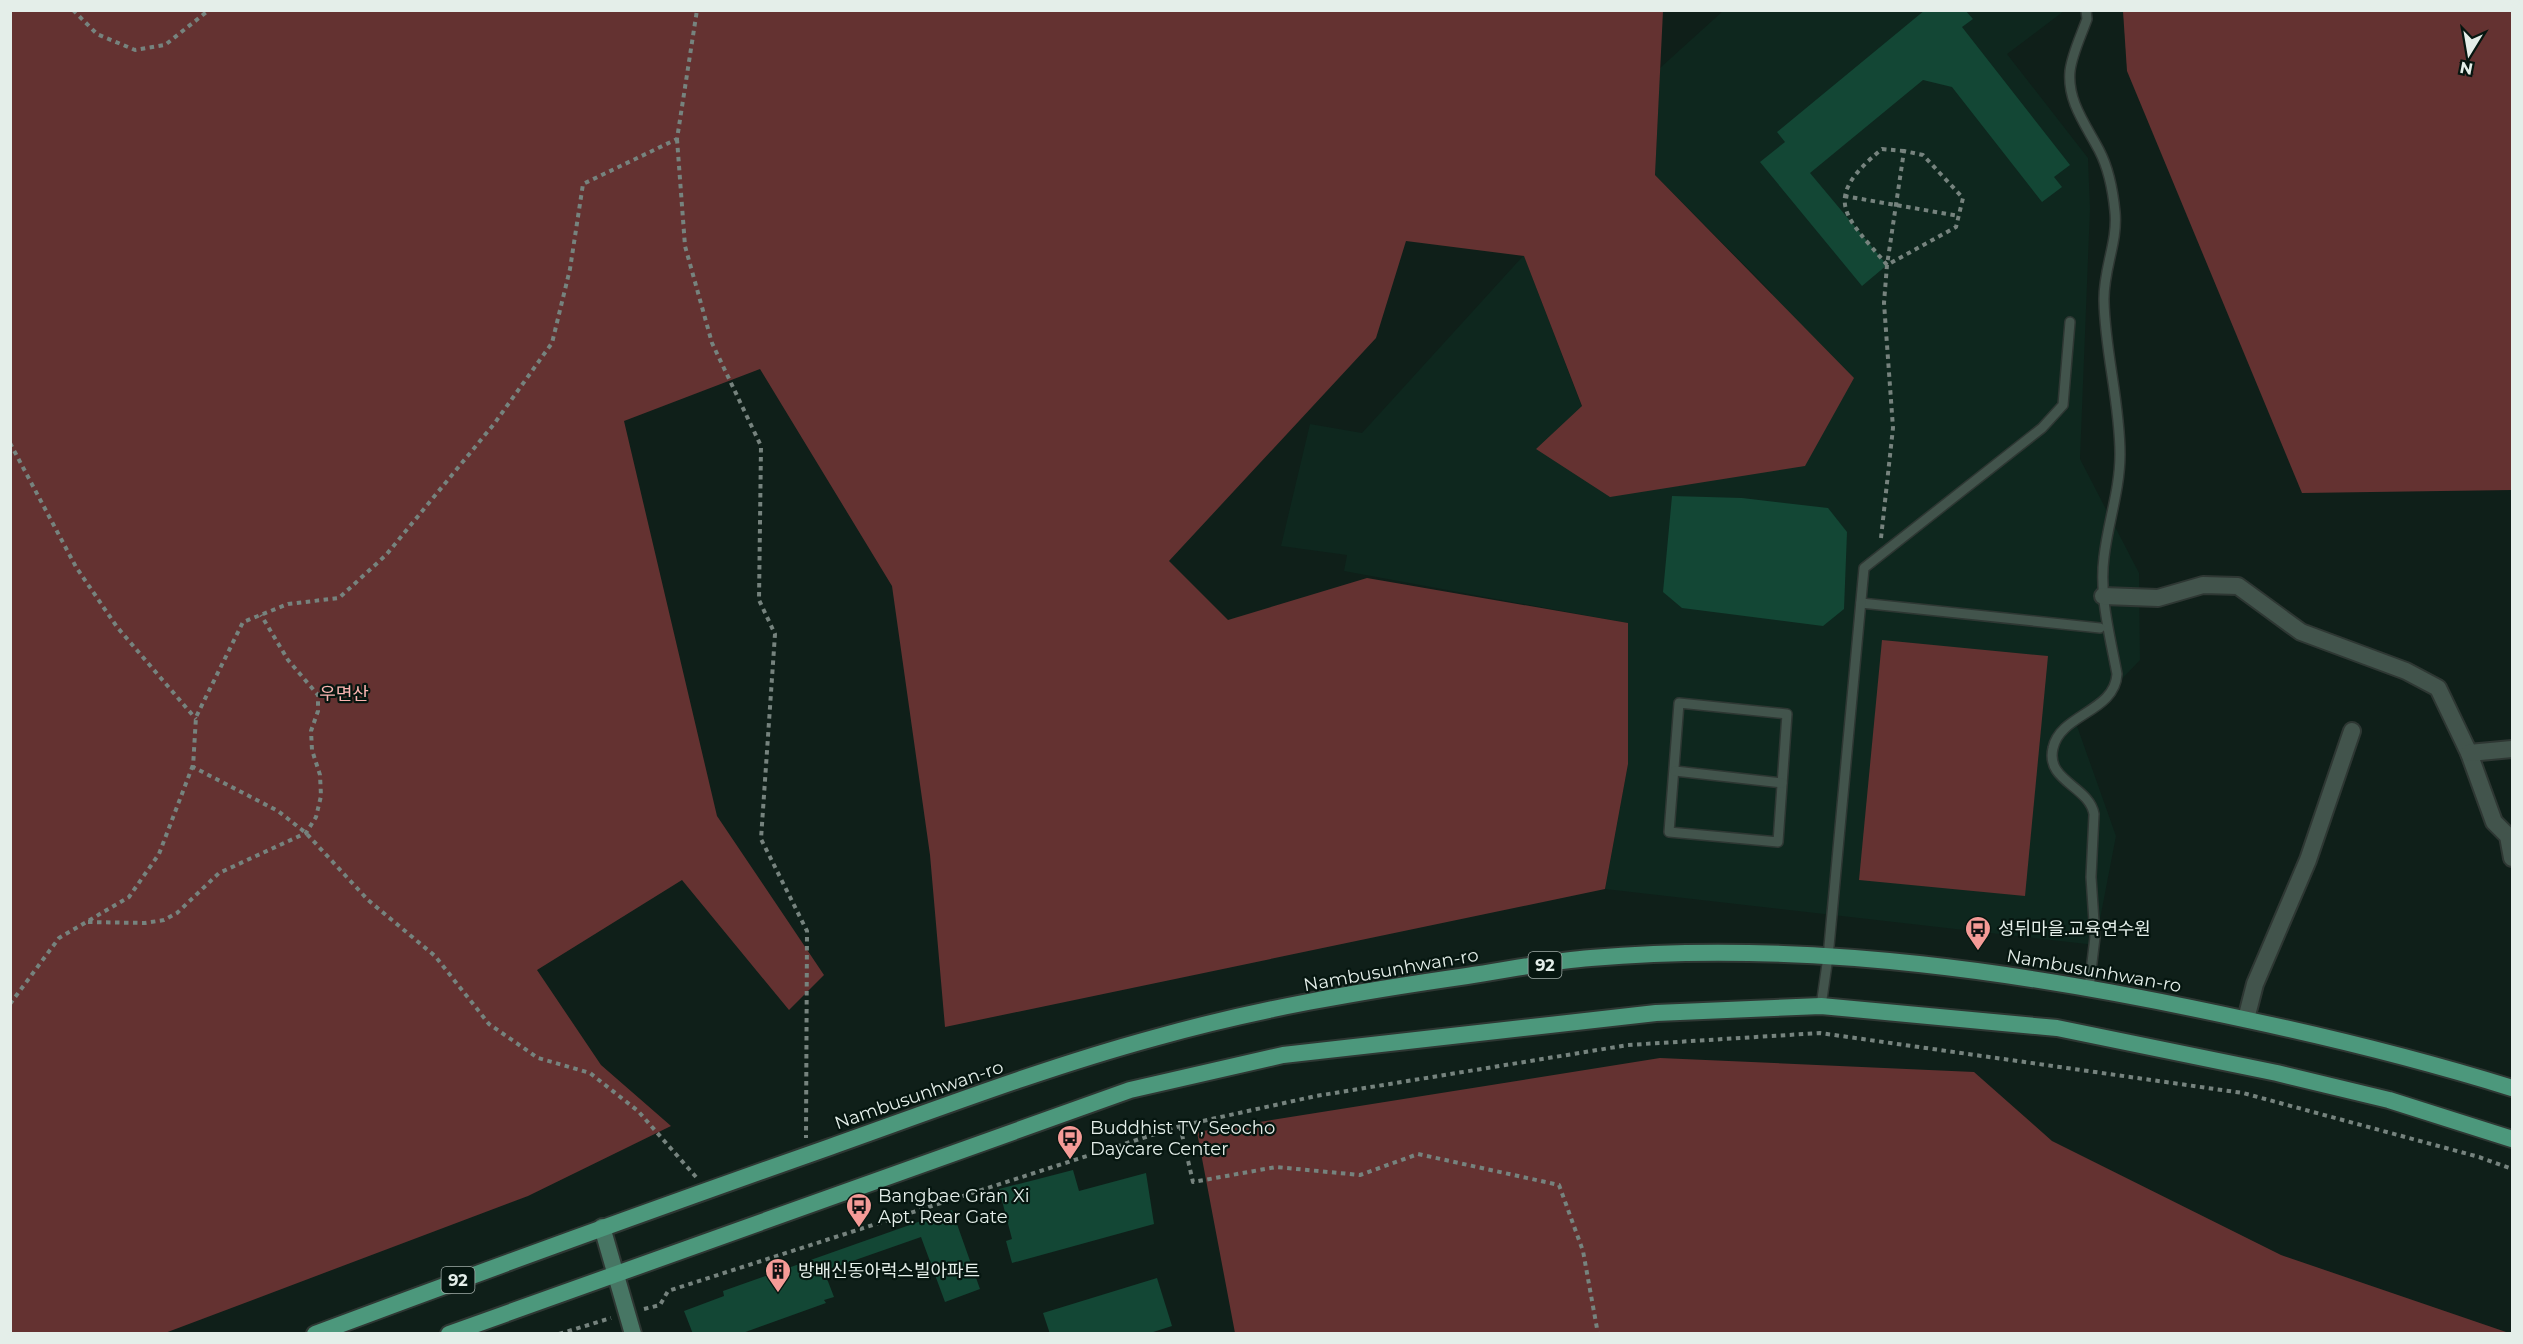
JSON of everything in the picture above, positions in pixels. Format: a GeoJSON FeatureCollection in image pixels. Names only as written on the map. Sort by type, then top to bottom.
{"type":"FeatureCollection","features":[{"type":"Feature","properties":{"kind":"main road","name":"Nambusunhwan-ro"},"geometry":{"type":"LineString","coordinates":[[315,1334],[602,1227],[806,1155],[1014,1082],[1155,1038],[1378,989],[1590,958],[1713,954],[1828,957],[1981,972],[2089,988],[2246,1019],[2422,1060],[2512,1088]]}},
{"type":"Feature","properties":{"kind":"main road"},"geometry":{"type":"LineString","coordinates":[[449,1334],[1130,1090],[1272,1058],[1656,1013],[1821,1006],[2068,1030],[2266,1070],[2389,1100],[2512,1138]]}},
{"type":"Feature","properties":{"kind":"main road"},"geometry":{"type":"LineString","coordinates":[[602,1227],[633,1334]]}},
{"type":"Feature","properties":{"kind":"street"},"geometry":{"type":"LineString","coordinates":[[2103,596],[2158,598],[2204,585],[2238,586],[2301,632],[2396,667],[2438,688],[2469,753],[2494,822],[2508,836],[2512,858]]}},
{"type":"Feature","properties":{"kind":"street"},"geometry":{"type":"LineString","coordinates":[[2246,1019],[2255,984],[2308,860],[2352,730]]}},
{"type":"Feature","properties":{"kind":"street"},"geometry":{"type":"LineString","coordinates":[[2469,753],[2512,749]]}},
{"type":"Feature","properties":{"kind":"lane"},"geometry":{"type":"LineString","coordinates":[[2086,10],[2087,19],[2070,70],[2070,92],[2110,178],[2116,231],[2106,271],[2104,299],[2106,332],[2119,415],[2120,458],[2118,490],[2104,558],[2103,596],[2116,686],[2110,696],[2056,739],[2051,758],[2060,776],[2092,804],[2094,814],[2091,877],[2095,937],[2089,988]]}},
{"type":"Feature","properties":{"kind":"lane"},"geometry":{"type":"LineString","coordinates":[[1821,1006],[1828,957],[1864,567],[2042,428],[2063,405],[2070,322]]}},
{"type":"Feature","properties":{"kind":"lane"},"geometry":{"type":"LineString","coordinates":[[1861,603],[2100,628]]}},
{"type":"Feature","properties":{"kind":"lane"},"geometry":{"type":"LineString","coordinates":[[1679,703],[1787,714],[1782,783],[1778,842],[1669,832],[1679,703]]}},
{"type":"Feature","properties":{"kind":"lane"},"geometry":{"type":"LineString","coordinates":[[1675,771],[1782,783]]}},
{"type":"Feature","properties":{"kind":"path"},"geometry":{"type":"LineString","coordinates":[[73,10],[97,34],[135,50],[165,45],[209,10]]}},
{"type":"Feature","properties":{"kind":"path"},"geometry":{"type":"LineString","coordinates":[[697,10],[677,139],[685,246],[712,343],[760,446],[759,600],[775,634],[761,839],[807,931],[806,1155]]}},
{"type":"Feature","properties":{"kind":"path"},"geometry":{"type":"LineString","coordinates":[[10,1004],[58,938],[129,897],[159,854],[193,767],[196,717],[243,622],[288,604],[339,598],[386,555],[494,424],[552,344],[570,269],[583,184],[677,139]]}},
{"type":"Feature","properties":{"kind":"path"},"geometry":{"type":"LineString","coordinates":[[1882,149],[1923,155],[1963,198],[1956,227],[1887,266],[1846,216],[1844,196],[1861,166],[1882,149]]}},
{"type":"Feature","properties":{"kind":"path"},"geometry":{"type":"LineString","coordinates":[[1879,556],[1893,428],[1884,303],[1895,205],[1904,151]]}},
{"type":"Feature","properties":{"kind":"path"},"geometry":{"type":"LineString","coordinates":[[1844,196],[1959,216]]}},
{"type":"Feature","properties":{"kind":"path"},"geometry":{"type":"LineString","coordinates":[[10,443],[76,567],[117,627],[155,675],[196,717]]}},
{"type":"Feature","properties":{"kind":"path"},"geometry":{"type":"LineString","coordinates":[[87,922],[145,923],[164,920],[177,913],[219,873],[306,833],[316,817],[321,796],[320,775],[312,750],[311,731],[318,711],[318,695],[288,660],[261,615]]}},
{"type":"Feature","properties":{"kind":"path"},"geometry":{"type":"LineString","coordinates":[[193,767],[278,811],[306,833],[368,900],[435,956],[489,1024],[538,1058],[590,1073],[638,1111],[693,1173],[705,1191]]}},
{"type":"Feature","properties":{"kind":"path"},"geometry":{"type":"LineString","coordinates":[[660,1305],[668,1291],[1180,1126],[1316,1096],[1628,1045],[1820,1033],[2243,1093],[2479,1157],[2512,1170]]}},
{"type":"Feature","properties":{"kind":"path"},"geometry":{"type":"LineString","coordinates":[[1180,1126],[1193,1182],[1276,1167],[1360,1175],[1418,1154],[1559,1185],[1583,1251],[1598,1334]]}},
{"type":"Feature","properties":{"kind":"path"},"geometry":{"type":"LineString","coordinates":[[560,1334],[573,1329]]}},
{"type":"Feature","properties":{"kind":"shaded area"},"geometry":{"type":"Polygon","coordinates":[[[1723,11],[2064,11],[2007,54],[2088,158],[2090,209],[2080,459],[2139,573],[2140,660],[2077,726],[2116,836],[2095,945],[1605,889],[1628,764],[1627,623],[1344,571],[1347,555],[1281,546],[1310,424],[1362,433],[1524,255],[1582,407],[1772,293],[1655,175],[1660,68],[1723,11]]]}},
{"type":"Feature","properties":{"kind":"green space","name":"우면산"},"geometry":{"type":"Polygon","coordinates":[[[10,11],[1663,11],[1655,175],[1854,378],[1805,466],[1610,497],[1536,449],[1582,406],[1524,256],[1406,241],[1376,338],[1169,561],[1228,620],[1367,578],[1628,623],[1628,764],[1605,889],[945,1027],[930,855],[892,586],[760,369],[624,421],[717,816],[824,975],[789,1010],[682,880],[537,970],[601,1065],[671,1126],[528,1196],[165,1333],[11,1333],[10,11]]]}},
{"type":"Feature","properties":{"kind":"green space"},"geometry":{"type":"Polygon","coordinates":[[[2123,11],[2512,11],[2512,490],[2302,493],[2127,71],[2123,11]]]}},
{"type":"Feature","properties":{"kind":"green space"},"geometry":{"type":"Polygon","coordinates":[[[1882,640],[2048,656],[2025,896],[1859,880],[1882,640]]]}},
{"type":"Feature","properties":{"kind":"green space"},"geometry":{"type":"Polygon","coordinates":[[[1660,1058],[1974,1072],[2052,1141],[2281,1255],[2509,1333],[1235,1333],[1197,1132],[1660,1058]]]}},
{"type":"Feature","properties":{"kind":"building"},"geometry":{"type":"Polygon","coordinates":[[[1925,10],[1965,10],[1973,19],[1962,27],[2070,165],[2054,177],[2062,187],[2042,202],[1952,87],[1923,80],[1810,173],[1887,265],[1862,286],[1760,162],[1785,142],[1777,132],[1925,10]]]}},
{"type":"Feature","properties":{"kind":"building"},"geometry":{"type":"Polygon","coordinates":[[[1672,496],[1742,498],[1828,508],[1847,532],[1844,609],[1823,626],[1682,608],[1663,592],[1672,496]]]}},
{"type":"Feature","properties":{"kind":"building"},"geometry":{"type":"Polygon","coordinates":[[[1073,1170],[1079,1191],[1146,1173],[1154,1224],[1012,1263],[1006,1241],[1012,1239],[999,1189],[1073,1170]]]}},
{"type":"Feature","properties":{"kind":"building"},"geometry":{"type":"Polygon","coordinates":[[[952,1210],[980,1289],[945,1302],[921,1237],[824,1271],[834,1297],[824,1300],[826,1303],[740,1334],[693,1334],[684,1311],[724,1296],[723,1291],[952,1210]]]}},
{"type":"Feature","properties":{"kind":"building"},"geometry":{"type":"Polygon","coordinates":[[[1157,1278],[1172,1326],[1147,1334],[1050,1334],[1043,1313],[1157,1278]]]}},
{"type":"Feature","properties":{"kind":"place","name":"성뒤마을.교육연수원"},"geometry":{"type":"Point","coordinates":[1978,952]}},
{"type":"Feature","properties":{"kind":"place","name":"Buddhist TV, Seocho Daycare Center"},"geometry":{"type":"Point","coordinates":[1070,1161]}},
{"type":"Feature","properties":{"kind":"place","name":"Bangbae Gran Xi Apt. Rear Gate"},"geometry":{"type":"Point","coordinates":[859,1229]}},
{"type":"Feature","properties":{"kind":"place","name":"방배신동아럭스빌아파트"},"geometry":{"type":"Point","coordinates":[778,1294]}}]}
